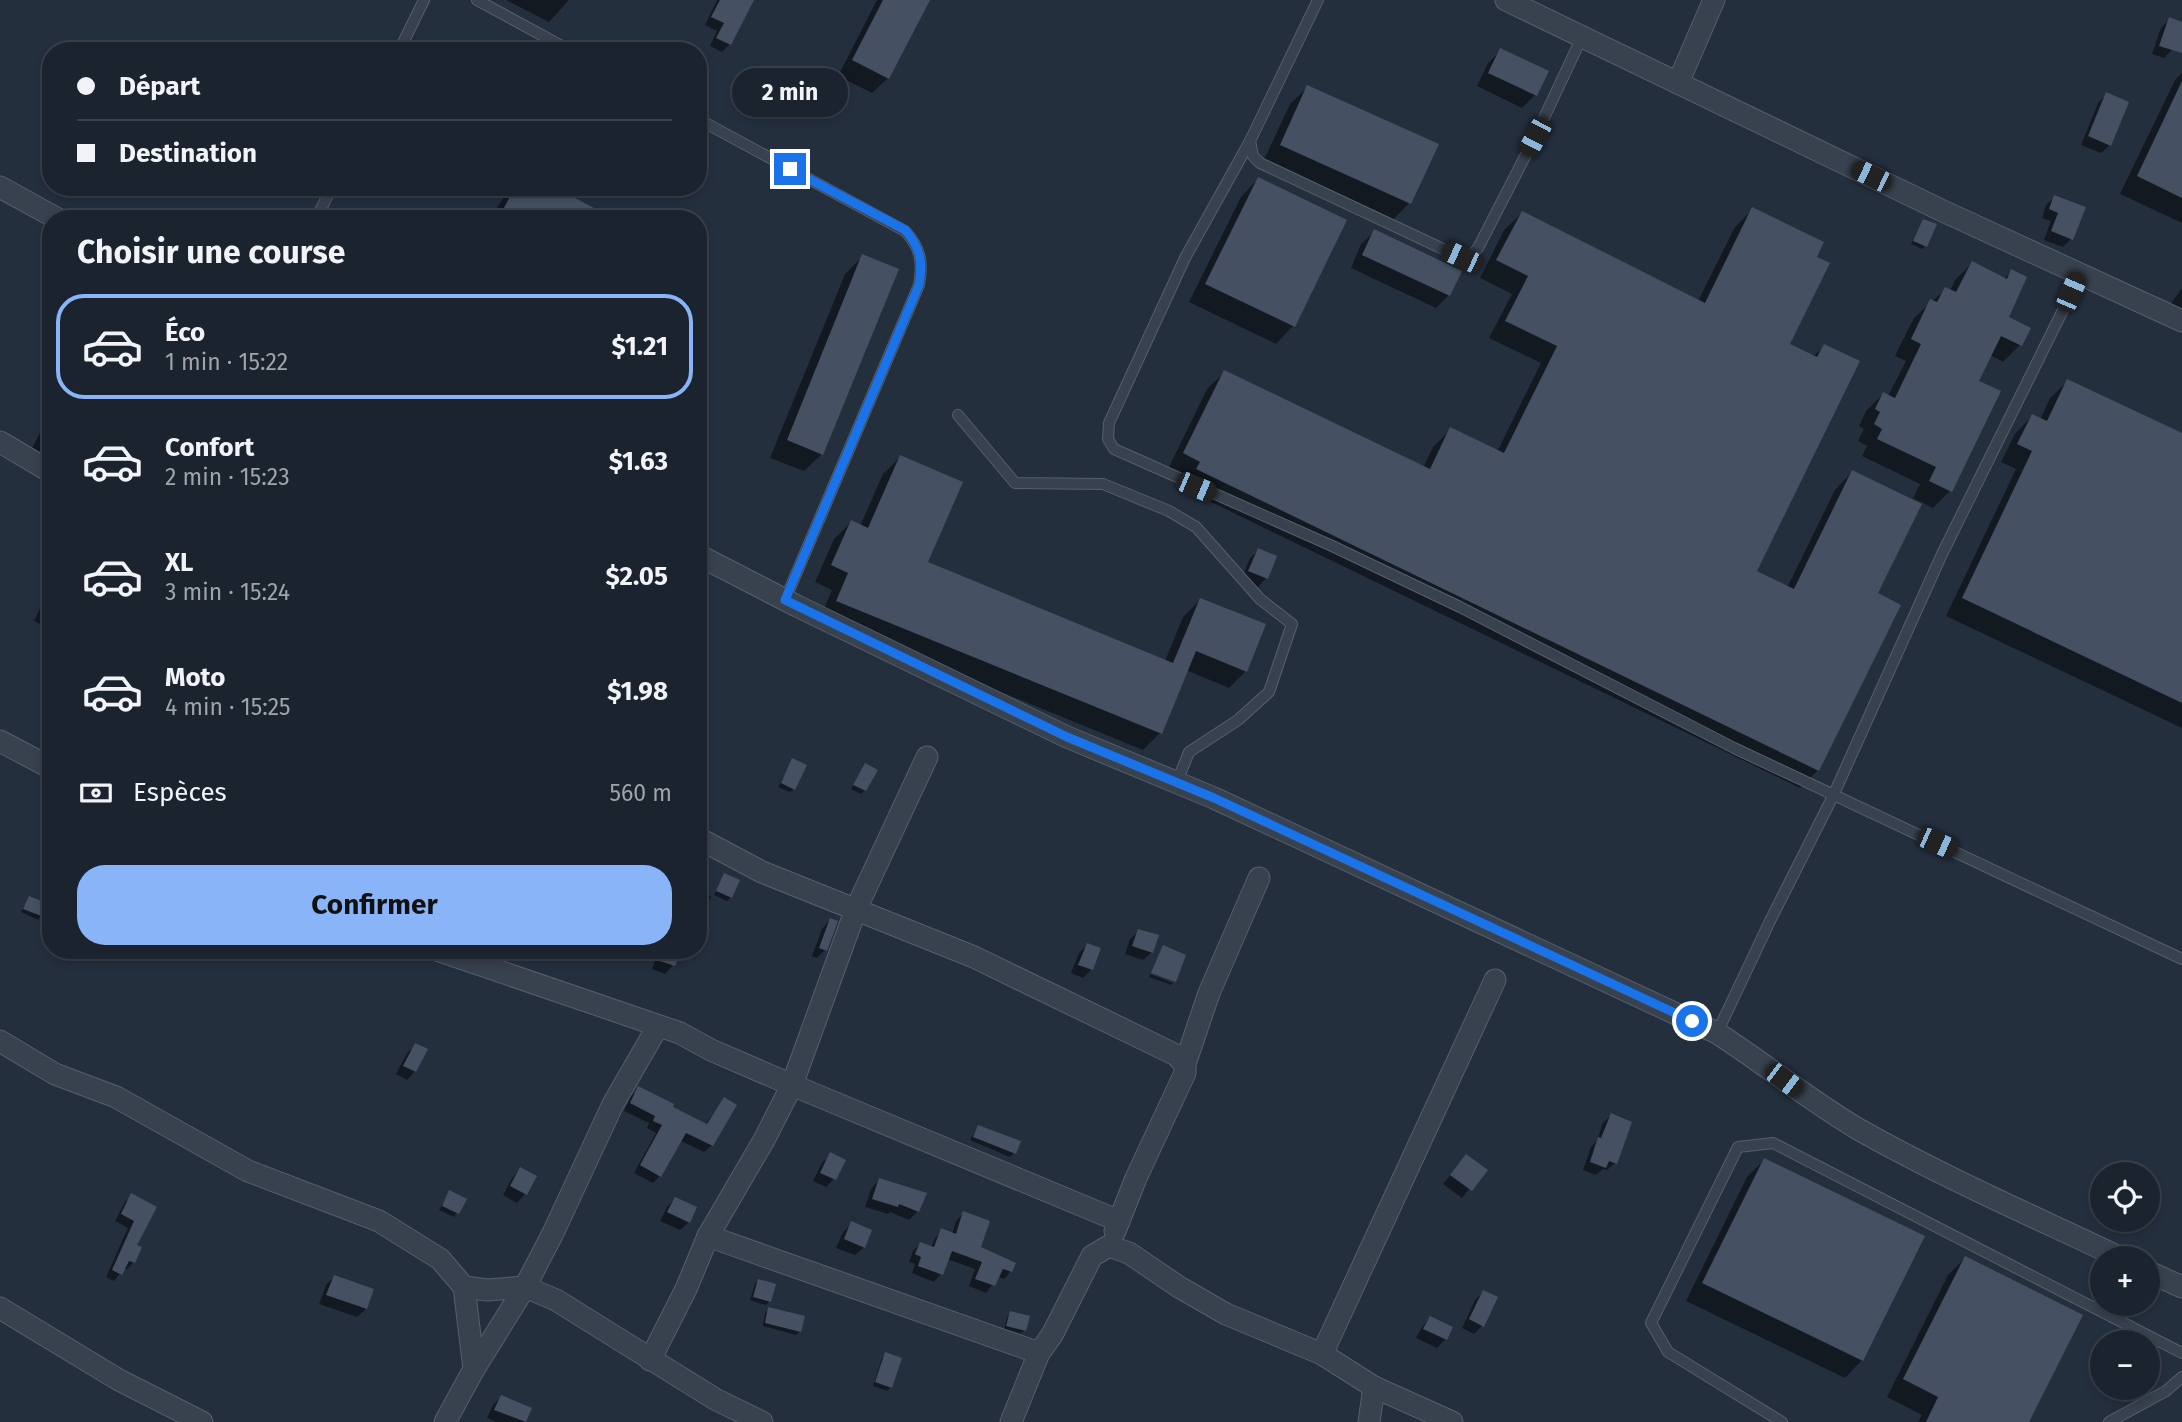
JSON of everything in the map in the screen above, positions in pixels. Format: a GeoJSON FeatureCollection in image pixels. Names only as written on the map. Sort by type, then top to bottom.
{"type":"FeatureCollection","features":[{"type":"Feature","properties":{"kind":"street"},"geometry":{"type":"LineString","coordinates":[[1506,0],[1943,211],[2182,321]]}},
{"type":"Feature","properties":{"kind":"street"},"geometry":{"type":"LineString","coordinates":[[1678,83],[1714,0]]}},
{"type":"Feature","properties":{"kind":"street"},"geometry":{"type":"LineString","coordinates":[[0,187],[42,210]]}},
{"type":"Feature","properties":{"kind":"street"},"geometry":{"type":"LineString","coordinates":[[0,442],[42,467]]}},
{"type":"Feature","properties":{"kind":"street"},"geometry":{"type":"LineString","coordinates":[[707,560],[1067,737],[1177,782],[1717,1033],[1746,1051],[1804,1095],[1858,1129],[1946,1176],[2095,1246]]}},
{"type":"Feature","properties":{"kind":"street"},"geometry":{"type":"LineString","coordinates":[[0,741],[42,763]]}},
{"type":"Feature","properties":{"kind":"street"},"geometry":{"type":"LineString","coordinates":[[650,1360],[686,1289],[708,1236],[764,1140],[792,1085],[856,909],[927,757]]}},
{"type":"Feature","properties":{"kind":"street"},"geometry":{"type":"LineString","coordinates":[[707,843],[762,872],[974,957],[1176,1055],[1185,1063]]}},
{"type":"Feature","properties":{"kind":"street"},"geometry":{"type":"LineString","coordinates":[[1011,1422],[1039,1353],[1052,1335],[1091,1256],[1109,1246],[1136,1178],[1185,1073],[1185,1063],[1209,993],[1259,878]]}},
{"type":"Feature","properties":{"kind":"street"},"geometry":{"type":"LineString","coordinates":[[463,959],[680,1033],[711,1050],[792,1085],[1119,1221]]}},
{"type":"Feature","properties":{"kind":"street"},"geometry":{"type":"LineString","coordinates":[[1322,1354],[1495,980]]}},
{"type":"Feature","properties":{"kind":"street"},"geometry":{"type":"LineString","coordinates":[[444,1422],[525,1287],[613,1104],[658,1026]]}},
{"type":"Feature","properties":{"kind":"street"},"geometry":{"type":"LineString","coordinates":[[0,1041],[55,1074],[116,1097],[248,1171],[379,1221],[440,1259],[464,1287],[474,1369]]}},
{"type":"Feature","properties":{"kind":"street"},"geometry":{"type":"LineString","coordinates":[[708,1236],[1039,1353]]}},
{"type":"Feature","properties":{"kind":"street"},"geometry":{"type":"LineString","coordinates":[[1109,1246],[1129,1253],[1226,1314],[1322,1354],[1374,1387],[1452,1422]]}},
{"type":"Feature","properties":{"kind":"street"},"geometry":{"type":"LineString","coordinates":[[2160,1277],[2182,1287]]}},
{"type":"Feature","properties":{"kind":"street"},"geometry":{"type":"LineString","coordinates":[[464,1287],[487,1290],[525,1287],[556,1300],[715,1399],[762,1422]]}},
{"type":"Feature","properties":{"kind":"street"},"geometry":{"type":"LineString","coordinates":[[0,1308],[119,1380],[202,1422]]}},
{"type":"Feature","properties":{"kind":"street"},"geometry":{"type":"LineString","coordinates":[[1368,1422],[1374,1387]]}},
{"type":"Feature","properties":{"kind":"lane"},"geometry":{"type":"LineString","coordinates":[[403,42],[424,0]]}},
{"type":"Feature","properties":{"kind":"lane"},"geometry":{"type":"LineString","coordinates":[[477,0],[554,42]]}},
{"type":"Feature","properties":{"kind":"lane"},"geometry":{"type":"LineString","coordinates":[[1318,0],[1250,141],[1185,258],[1109,423],[1108,439],[1114,449],[1330,545],[1460,607],[1651,707],[1833,796],[2182,959]]}},
{"type":"Feature","properties":{"kind":"lane"},"geometry":{"type":"LineString","coordinates":[[1250,141],[1253,156],[1260,163],[1461,257],[1470,257],[1478,248],[1535,137],[1582,37]]}},
{"type":"Feature","properties":{"kind":"lane"},"geometry":{"type":"LineString","coordinates":[[707,124],[905,230],[917,244],[922,266],[919,285],[785,600]]}},
{"type":"Feature","properties":{"kind":"lane"},"geometry":{"type":"LineString","coordinates":[[1717,1033],[1833,796],[1942,554],[2063,310],[2079,272]]}},
{"type":"Feature","properties":{"kind":"lane"},"geometry":{"type":"LineString","coordinates":[[958,415],[1015,483],[1103,484],[1169,511],[1196,527],[1259,599],[1292,624],[1269,692],[1238,720],[1189,752],[1177,782]]}},
{"type":"Feature","properties":{"kind":"lane"},"geometry":{"type":"LineString","coordinates":[[1782,1422],[1668,1352],[1651,1323],[1738,1147],[1773,1143],[2182,1353]]}},
{"type":"Feature","properties":{"kind":"lane"},"geometry":{"type":"LineString","coordinates":[[2109,1422],[2166,1391],[2182,1377]]}},
{"type":"Feature","properties":{"kind":"building"},"geometry":{"type":"Polygon","coordinates":[[[720,0],[754,0],[731,45],[716,38],[724,23],[711,17],[720,0]]]}},
{"type":"Feature","properties":{"kind":"building"},"geometry":{"type":"Polygon","coordinates":[[[883,0],[930,0],[889,79],[852,60],[883,0]]]}},
{"type":"Feature","properties":{"kind":"building"},"geometry":{"type":"Polygon","coordinates":[[[2169,17],[2182,22],[2182,53],[2159,46],[2169,17]]]}},
{"type":"Feature","properties":{"kind":"building"},"geometry":{"type":"Polygon","coordinates":[[[1500,48],[1549,71],[1537,96],[1488,73],[1500,48]]]}},
{"type":"Feature","properties":{"kind":"building"},"geometry":{"type":"Polygon","coordinates":[[[2182,81],[2182,198],[2137,176],[2182,81]]]}},
{"type":"Feature","properties":{"kind":"building"},"geometry":{"type":"Polygon","coordinates":[[[1307,85],[1439,144],[1411,204],[1280,145],[1307,85]]]}},
{"type":"Feature","properties":{"kind":"building"},"geometry":{"type":"Polygon","coordinates":[[[2106,92],[2129,102],[2111,146],[2088,136],[2106,92]]]}},
{"type":"Feature","properties":{"kind":"building"},"geometry":{"type":"Polygon","coordinates":[[[1258,177],[1347,220],[1295,327],[1205,284],[1258,177]]]}},
{"type":"Feature","properties":{"kind":"building"},"geometry":{"type":"Polygon","coordinates":[[[2054,195],[2086,207],[2073,240],[2051,231],[2058,213],[2049,209],[2054,195]]]}},
{"type":"Feature","properties":{"kind":"building"},"geometry":{"type":"Polygon","coordinates":[[[510,196],[572,196],[597,210],[503,210],[510,196]]]}},
{"type":"Feature","properties":{"kind":"building"},"geometry":{"type":"Polygon","coordinates":[[[1752,207],[1824,242],[1817,257],[1830,263],[1790,344],[1817,357],[1824,344],[1860,361],[1757,571],[1794,589],[1852,470],[1922,504],[1878,593],[1901,605],[1819,771],[1196,469],[1200,462],[1183,453],[1224,370],[1430,469],[1450,427],[1504,453],[1557,346],[1505,321],[1528,276],[1496,260],[1522,211],[1705,303],[1752,207]]]}},
{"type":"Feature","properties":{"kind":"building"},"geometry":{"type":"Polygon","coordinates":[[[1923,219],[1937,224],[1927,247],[1913,241],[1923,219]]]}},
{"type":"Feature","properties":{"kind":"building"},"geometry":{"type":"Polygon","coordinates":[[[1374,229],[1462,271],[1450,296],[1362,255],[1374,229]]]}},
{"type":"Feature","properties":{"kind":"building"},"geometry":{"type":"Polygon","coordinates":[[[862,254],[899,269],[823,455],[787,440],[862,254]]]}},
{"type":"Feature","properties":{"kind":"building"},"geometry":{"type":"Polygon","coordinates":[[[1972,261],[2007,279],[2011,269],[2027,277],[2009,317],[2031,328],[2022,346],[2001,336],[1979,381],[2001,391],[1952,492],[1929,481],[1936,467],[1877,439],[1882,429],[1874,424],[1880,412],[1875,409],[1883,392],[1895,398],[1921,344],[1911,339],[1930,299],[1937,302],[1945,287],[1956,292],[1972,261]]]}},
{"type":"Feature","properties":{"kind":"building"},"geometry":{"type":"Polygon","coordinates":[[[2067,379],[2182,433],[2182,703],[1962,598],[2032,451],[2017,444],[2032,414],[2047,421],[2067,379]]]}},
{"type":"Feature","properties":{"kind":"building"},"geometry":{"type":"Polygon","coordinates":[[[900,455],[963,482],[928,562],[1173,663],[1200,598],[1266,624],[1247,672],[1196,651],[1162,734],[836,601],[848,573],[831,565],[851,520],[868,528],[900,455]]]}},
{"type":"Feature","properties":{"kind":"building"},"geometry":{"type":"Polygon","coordinates":[[[1258,548],[1277,556],[1268,579],[1248,571],[1258,548]]]}},
{"type":"Feature","properties":{"kind":"building"},"geometry":{"type":"Polygon","coordinates":[[[792,758],[807,765],[795,790],[781,783],[792,758]]]}},
{"type":"Feature","properties":{"kind":"building"},"geometry":{"type":"Polygon","coordinates":[[[865,763],[878,770],[866,791],[853,785],[865,763]]]}},
{"type":"Feature","properties":{"kind":"building"},"geometry":{"type":"Polygon","coordinates":[[[724,873],[740,880],[732,898],[716,891],[724,873]]]}},
{"type":"Feature","properties":{"kind":"building"},"geometry":{"type":"Polygon","coordinates":[[[29,896],[42,901],[42,916],[23,909],[29,896]]]}},
{"type":"Feature","properties":{"kind":"building"},"geometry":{"type":"Polygon","coordinates":[[[830,918],[838,921],[827,951],[819,948],[830,918]]]}},
{"type":"Feature","properties":{"kind":"building"},"geometry":{"type":"Polygon","coordinates":[[[1138,929],[1159,935],[1153,953],[1132,946],[1138,929]]]}},
{"type":"Feature","properties":{"kind":"building"},"geometry":{"type":"Polygon","coordinates":[[[1087,943],[1101,948],[1093,970],[1078,965],[1087,943]]]}},
{"type":"Feature","properties":{"kind":"building"},"geometry":{"type":"Polygon","coordinates":[[[1163,945],[1186,955],[1176,982],[1151,973],[1163,945]]]}},
{"type":"Feature","properties":{"kind":"building"},"geometry":{"type":"Polygon","coordinates":[[[653,959],[678,959],[675,966],[653,959]]]}},
{"type":"Feature","properties":{"kind":"building"},"geometry":{"type":"Polygon","coordinates":[[[415,1043],[428,1049],[416,1072],[403,1066],[415,1043]]]}},
{"type":"Feature","properties":{"kind":"building"},"geometry":{"type":"Polygon","coordinates":[[[638,1086],[707,1124],[724,1097],[737,1105],[713,1146],[686,1133],[661,1177],[640,1165],[662,1125],[653,1121],[655,1116],[630,1103],[638,1086]]]}},
{"type":"Feature","properties":{"kind":"building"},"geometry":{"type":"Polygon","coordinates":[[[1611,1113],[1632,1122],[1617,1164],[1609,1161],[1606,1168],[1590,1162],[1598,1137],[1601,1138],[1611,1113]]]}},
{"type":"Feature","properties":{"kind":"building"},"geometry":{"type":"Polygon","coordinates":[[[978,1125],[1021,1141],[1016,1154],[973,1137],[978,1125]]]}},
{"type":"Feature","properties":{"kind":"building"},"geometry":{"type":"Polygon","coordinates":[[[830,1152],[846,1160],[836,1180],[820,1173],[830,1152]]]}},
{"type":"Feature","properties":{"kind":"building"},"geometry":{"type":"Polygon","coordinates":[[[1466,1154],[1488,1170],[1472,1191],[1450,1175],[1466,1154]]]}},
{"type":"Feature","properties":{"kind":"building"},"geometry":{"type":"Polygon","coordinates":[[[1764,1158],[1925,1236],[1863,1361],[1702,1283],[1764,1158]]]}},
{"type":"Feature","properties":{"kind":"building"},"geometry":{"type":"Polygon","coordinates":[[[520,1167],[537,1176],[527,1195],[510,1186],[520,1167]]]}},
{"type":"Feature","properties":{"kind":"building"},"geometry":{"type":"Polygon","coordinates":[[[879,1178],[927,1193],[919,1212],[899,1204],[898,1207],[872,1199],[879,1178]]]}},
{"type":"Feature","properties":{"kind":"building"},"geometry":{"type":"Polygon","coordinates":[[[449,1190],[467,1199],[459,1214],[442,1206],[449,1190]]]}},
{"type":"Feature","properties":{"kind":"building"},"geometry":{"type":"Polygon","coordinates":[[[131,1193],[157,1207],[137,1245],[142,1247],[135,1263],[129,1261],[122,1275],[112,1270],[134,1221],[121,1214],[131,1193]]]}},
{"type":"Feature","properties":{"kind":"building"},"geometry":{"type":"Polygon","coordinates":[[[675,1197],[697,1207],[690,1223],[667,1212],[675,1197]]]}},
{"type":"Feature","properties":{"kind":"building"},"geometry":{"type":"Polygon","coordinates":[[[963,1211],[990,1221],[981,1247],[1016,1263],[1012,1272],[1003,1269],[995,1286],[975,1279],[982,1262],[952,1251],[943,1275],[918,1266],[921,1257],[915,1254],[920,1242],[934,1247],[941,1228],[956,1234],[963,1211]]]}},
{"type":"Feature","properties":{"kind":"building"},"geometry":{"type":"Polygon","coordinates":[[[851,1221],[872,1230],[865,1248],[844,1239],[851,1221]]]}},
{"type":"Feature","properties":{"kind":"building"},"geometry":{"type":"Polygon","coordinates":[[[1965,1256],[2083,1315],[2029,1422],[1926,1422],[1938,1397],[1903,1379],[1965,1256]]]}},
{"type":"Feature","properties":{"kind":"building"},"geometry":{"type":"Polygon","coordinates":[[[334,1275],[374,1289],[367,1309],[326,1295],[334,1275]]]}},
{"type":"Feature","properties":{"kind":"building"},"geometry":{"type":"Polygon","coordinates":[[[758,1279],[776,1284],[771,1302],[753,1297],[758,1279]]]}},
{"type":"Feature","properties":{"kind":"building"},"geometry":{"type":"Polygon","coordinates":[[[1483,1290],[1498,1297],[1484,1327],[1469,1319],[1483,1290]]]}},
{"type":"Feature","properties":{"kind":"building"},"geometry":{"type":"Polygon","coordinates":[[[768,1307],[805,1316],[801,1332],[765,1323],[768,1307]]]}},
{"type":"Feature","properties":{"kind":"building"},"geometry":{"type":"Polygon","coordinates":[[[1010,1311],[1030,1316],[1026,1331],[1006,1326],[1010,1311]]]}},
{"type":"Feature","properties":{"kind":"building"},"geometry":{"type":"Polygon","coordinates":[[[1430,1316],[1453,1327],[1447,1340],[1423,1329],[1430,1316]]]}},
{"type":"Feature","properties":{"kind":"building"},"geometry":{"type":"Polygon","coordinates":[[[885,1352],[902,1358],[892,1388],[875,1382],[885,1352]]]}},
{"type":"Feature","properties":{"kind":"building"},"geometry":{"type":"Polygon","coordinates":[[[501,1395],[532,1408],[526,1422],[494,1410],[501,1395]]]}},
{"type":"Feature","properties":{"kind":"route"},"geometry":{"type":"LineString","coordinates":[[790,169],[905,230],[917,244],[922,266],[919,285],[785,600],[1067,737],[1214,798],[1692,1021]]}}]}
